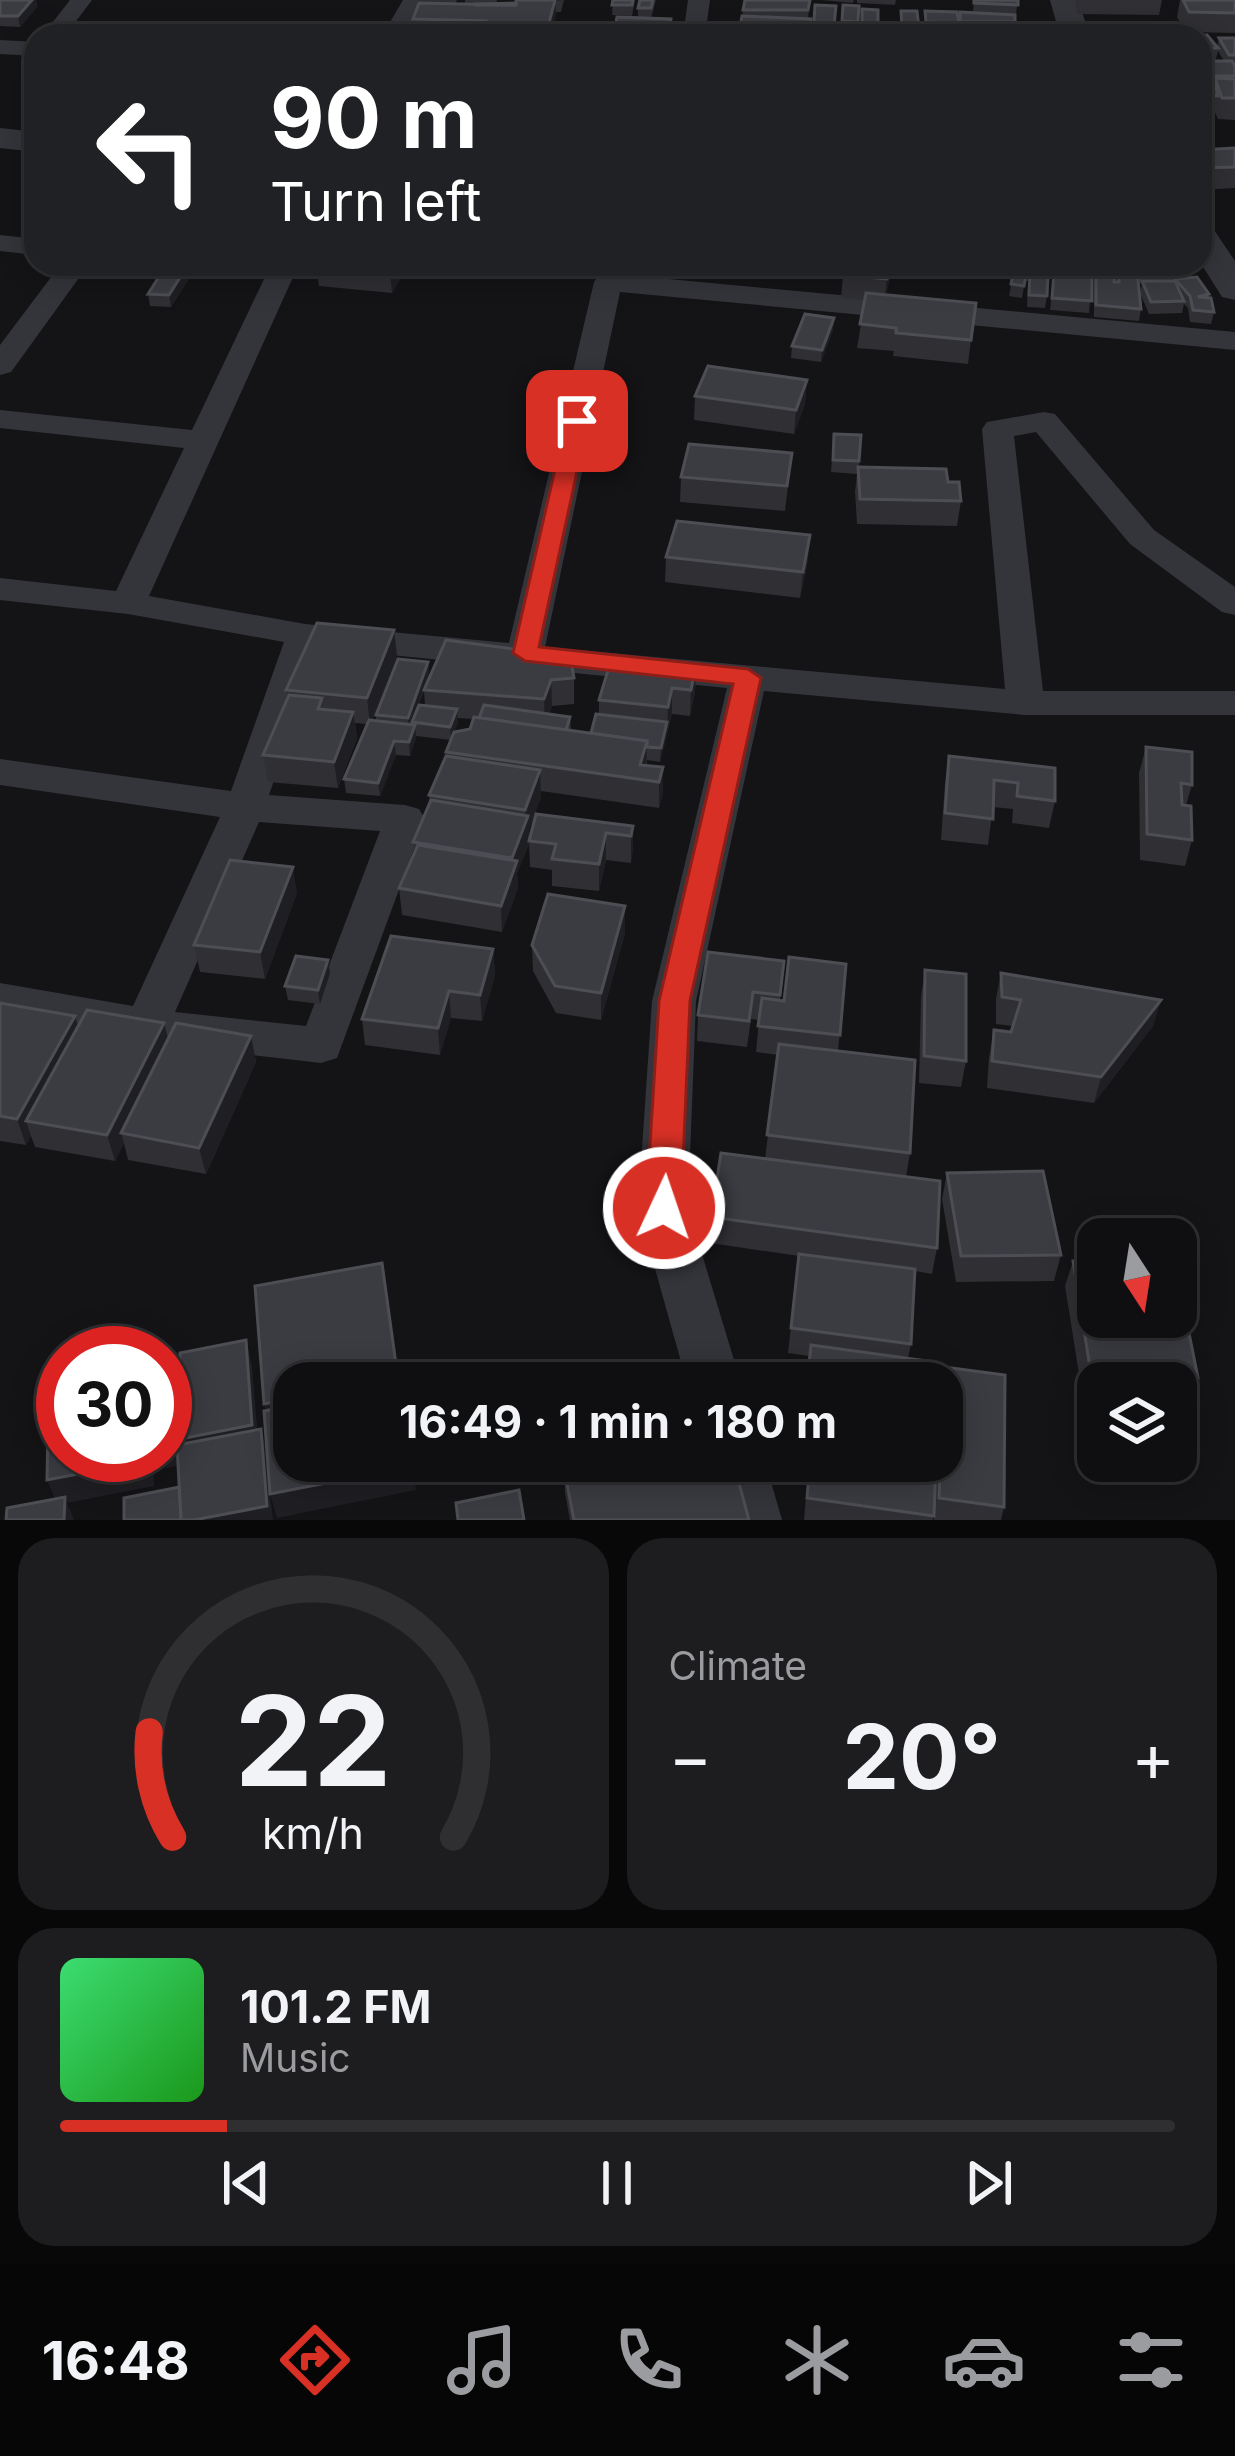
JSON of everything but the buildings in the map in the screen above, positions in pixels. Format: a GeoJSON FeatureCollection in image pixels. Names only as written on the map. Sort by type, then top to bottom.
{"type":"FeatureCollection","features":[{"type":"Feature","properties":{"kind":"street"},"geometry":{"type":"LineString","coordinates":[[62,24],[81,0]]}},
{"type":"Feature","properties":{"kind":"street"},"geometry":{"type":"LineString","coordinates":[[1212,252],[1235,289]]}},
{"type":"Feature","properties":{"kind":"street"},"geometry":{"type":"LineString","coordinates":[[0,366],[66,276]]}},
{"type":"Feature","properties":{"kind":"street"},"geometry":{"type":"LineString","coordinates":[[128,603],[281,276]]}},
{"type":"Feature","properties":{"kind":"street"},"geometry":{"type":"LineString","coordinates":[[525,653],[613,276]]}},
{"type":"Feature","properties":{"kind":"street"},"geometry":{"type":"LineString","coordinates":[[641,276],[1235,341]]}},
{"type":"Feature","properties":{"kind":"street"},"geometry":{"type":"LineString","coordinates":[[0,419],[205,442]]}},
{"type":"Feature","properties":{"kind":"street"},"geometry":{"type":"LineString","coordinates":[[1025,703],[998,430],[1044,422],[1142,537],[1235,604]]}},
{"type":"Feature","properties":{"kind":"street"},"geometry":{"type":"LineString","coordinates":[[0,589],[128,603],[305,635],[748,678],[1025,703],[1235,703]]}},
{"type":"Feature","properties":{"kind":"street"},"geometry":{"type":"LineString","coordinates":[[146,1026],[245,807],[305,635]]}},
{"type":"Feature","properties":{"kind":"street"},"geometry":{"type":"LineString","coordinates":[[708,1362],[664,1208],[674,1001],[748,678]]}},
{"type":"Feature","properties":{"kind":"street"},"geometry":{"type":"LineString","coordinates":[[0,772],[245,807],[405,819],[321,1045],[146,1026],[0,1000]]}},
{"type":"Feature","properties":{"kind":"street"},"geometry":{"type":"LineString","coordinates":[[742,1482],[754,1520]]}},
{"type":"Feature","properties":{"kind":"route"},"geometry":{"type":"LineString","coordinates":[[577,421],[525,653],[748,678],[674,1001],[664,1208]]}}]}
